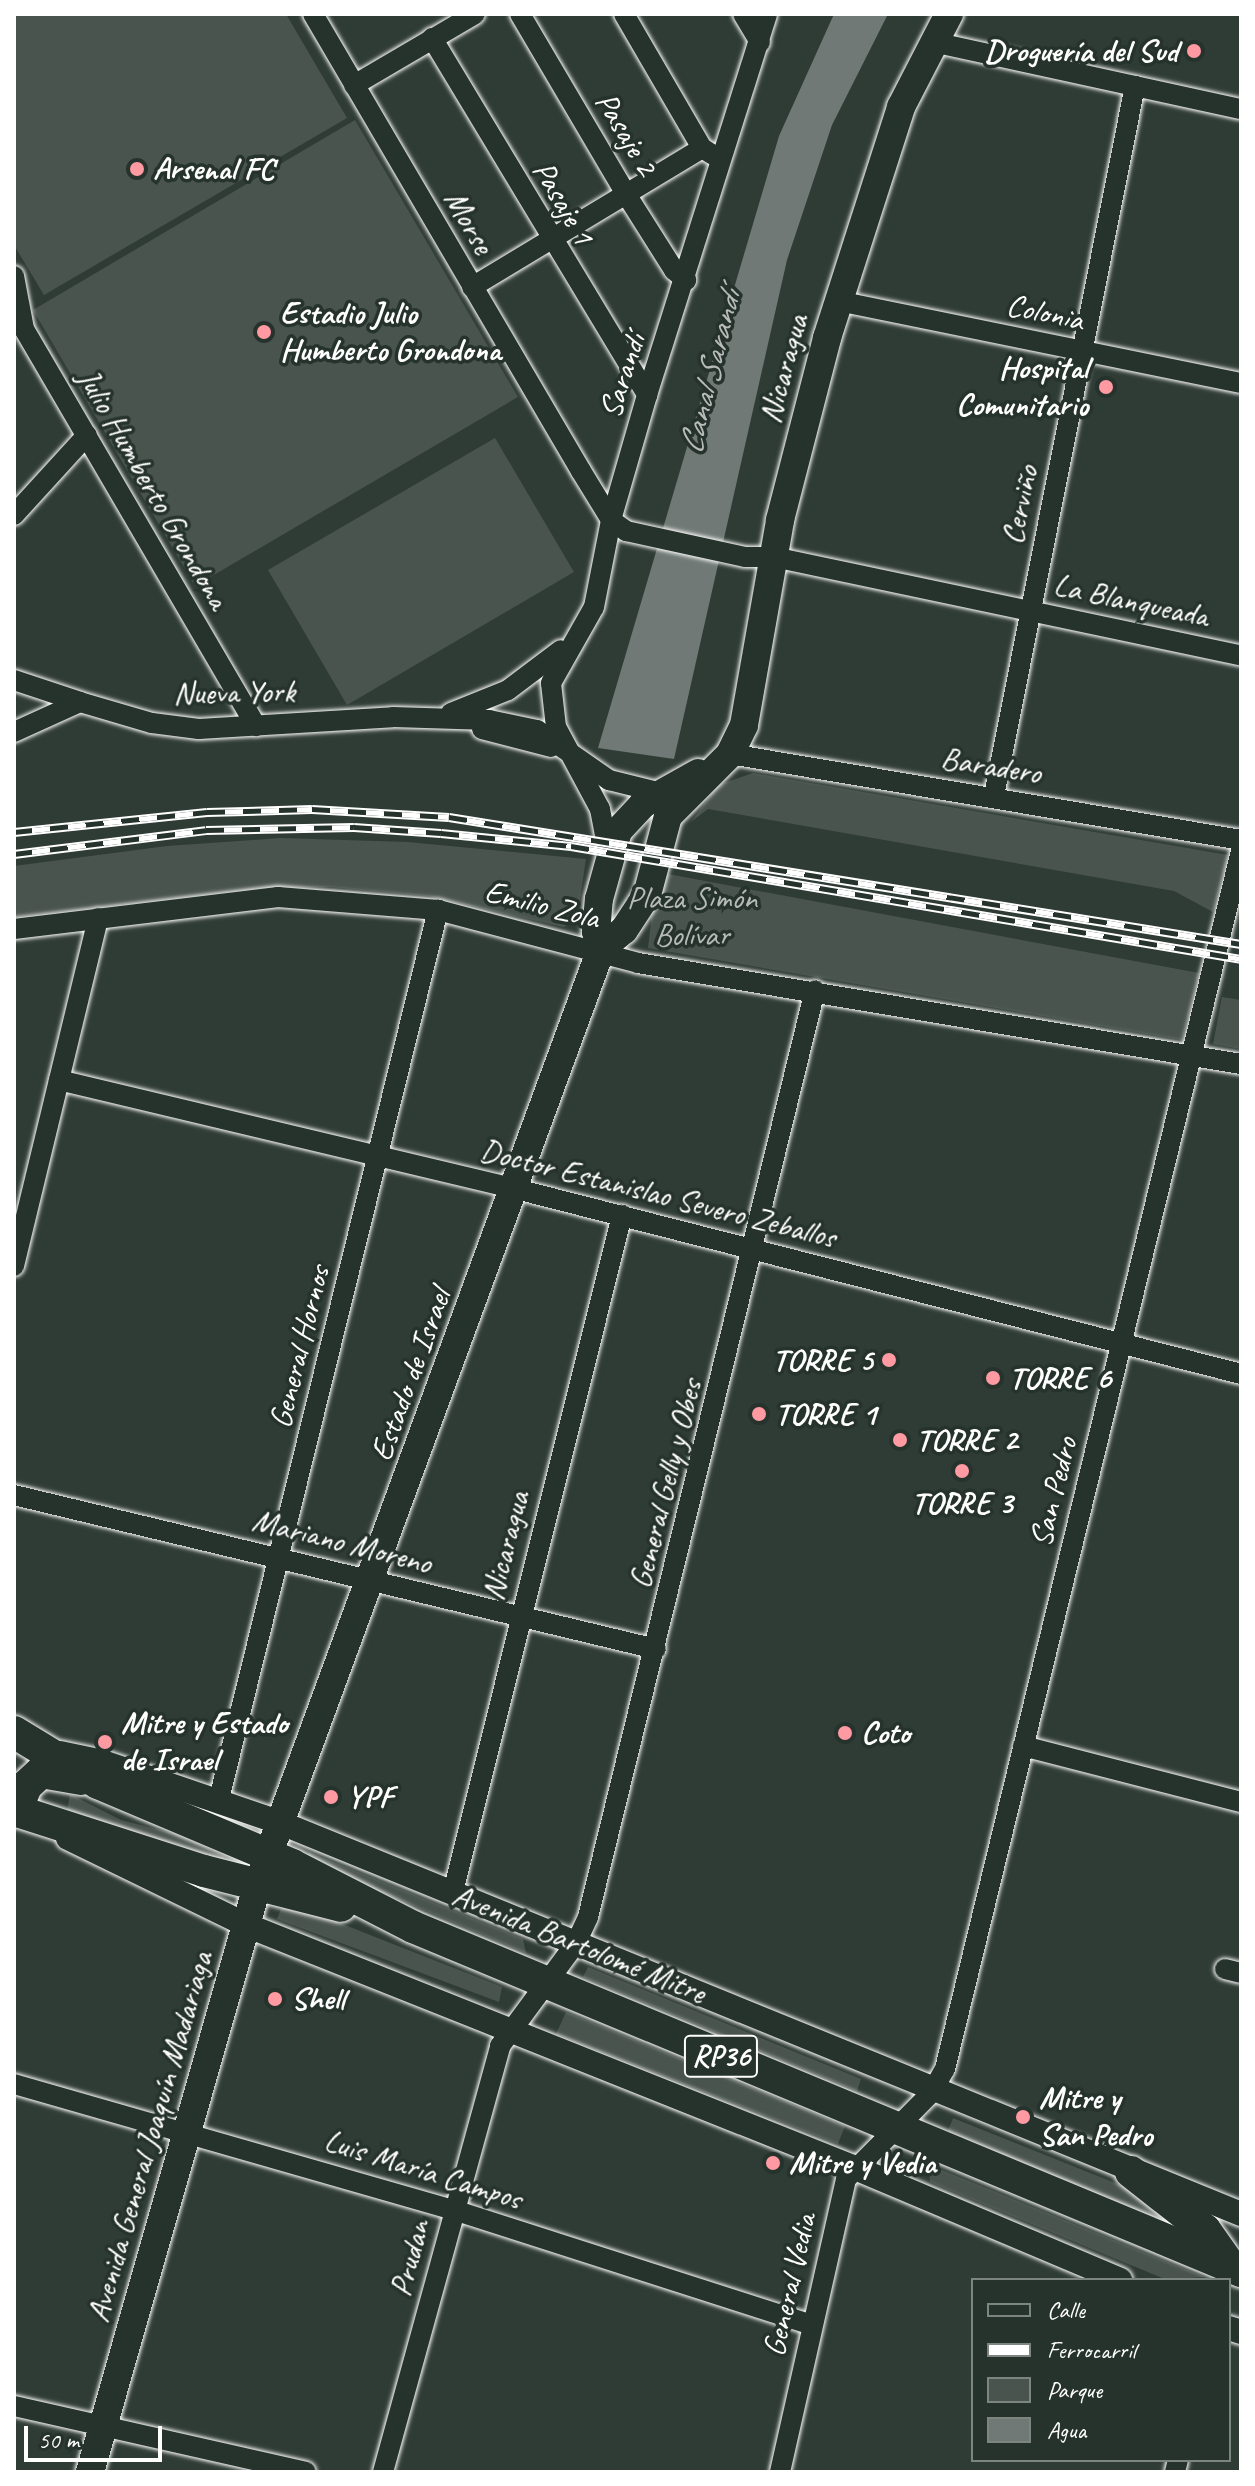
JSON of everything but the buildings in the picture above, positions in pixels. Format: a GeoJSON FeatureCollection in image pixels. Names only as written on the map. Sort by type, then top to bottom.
{"type":"FeatureCollection","features":[{"type":"Feature","properties":{"kind":"main road","name":"Nicaragua"},"geometry":{"type":"LineString","coordinates":[[728,756],[750,702],[774,557],[838,301],[896,120],[949,14]]}},
{"type":"Feature","properties":{"kind":"main road","name":"Estado de Israel"},"geometry":{"type":"LineString","coordinates":[[601,949],[596,925],[608,852],[631,814],[658,792],[728,756]]}},
{"type":"Feature","properties":{"kind":"main road","name":"Estado de Israel"},"geometry":{"type":"LineString","coordinates":[[281,1823],[516,1189],[601,949],[624,930],[647,895],[668,816],[728,756]]}},
{"type":"Feature","properties":{"kind":"main road","name":"Avenida Bartolomé Mitre"},"geometry":{"type":"LineString","coordinates":[[14,1732],[98,1783],[263,1870],[549,1982],[1233,2273]]}},
{"type":"Feature","properties":{"kind":"main road"},"geometry":{"type":"LineString","coordinates":[[15,1813],[26,1786],[41,1772],[98,1783]]}},
{"type":"Feature","properties":{"kind":"main road","name":"Avenida Bartolomé Mitre"},"geometry":{"type":"LineString","coordinates":[[15,1813],[204,1871],[263,1870]]}},
{"type":"Feature","properties":{"kind":"main road","name":"Avenida General Joaquín Madariaga"},"geometry":{"type":"LineString","coordinates":[[90,2472],[246,1925],[281,1823]]}},
{"type":"Feature","properties":{"kind":"main road"},"geometry":{"type":"LineString","coordinates":[[1131,2172],[1205,2230],[1233,2273]]}},
{"type":"Feature","properties":{"kind":"street","name":"Morse"},"geometry":{"type":"LineString","coordinates":[[313,14],[611,520]]}},
{"type":"Feature","properties":{"kind":"street"},"geometry":{"type":"LineString","coordinates":[[354,85],[475,14]]}},
{"type":"Feature","properties":{"kind":"street","name":"Pasaje 2"},"geometry":{"type":"LineString","coordinates":[[520,14],[626,194],[674,270],[686,280]]}},
{"type":"Feature","properties":{"kind":"street"},"geometry":{"type":"LineString","coordinates":[[624,14],[702,148],[723,161]]}},
{"type":"Feature","properties":{"kind":"street"},"geometry":{"type":"LineString","coordinates":[[743,14],[760,42]]}},
{"type":"Feature","properties":{"kind":"street","name":"Sarandí"},"geometry":{"type":"LineString","coordinates":[[566,752],[549,698],[572,638],[594,607],[611,520],[647,395],[686,280],[767,14]]}},
{"type":"Feature","properties":{"kind":"street","name":"Pasaje 1"},"geometry":{"type":"LineString","coordinates":[[432,38],[549,239],[647,395]]}},
{"type":"Feature","properties":{"kind":"street"},"geometry":{"type":"LineString","coordinates":[[933,42],[1241,109]]}},
{"type":"Feature","properties":{"kind":"street","name":"Cerviño"},"geometry":{"type":"LineString","coordinates":[[994,796],[1135,86]]}},
{"type":"Feature","properties":{"kind":"street"},"geometry":{"type":"LineString","coordinates":[[472,287],[702,148]]}},
{"type":"Feature","properties":{"kind":"street","name":"Julio Humberto Grondona"},"geometry":{"type":"LineString","coordinates":[[14,276],[17,306],[24,329],[256,726]]}},
{"type":"Feature","properties":{"kind":"street","name":"Colonia"},"geometry":{"type":"LineString","coordinates":[[838,301],[1241,383]]}},
{"type":"Feature","properties":{"kind":"street"},"geometry":{"type":"LineString","coordinates":[[14,515],[87,435]]}},
{"type":"Feature","properties":{"kind":"street"},"geometry":{"type":"LineString","coordinates":[[611,520],[638,535],[745,557],[774,557]]}},
{"type":"Feature","properties":{"kind":"street","name":"La Blanqueada"},"geometry":{"type":"LineString","coordinates":[[774,557],[1241,655]]}},
{"type":"Feature","properties":{"kind":"street"},"geometry":{"type":"LineString","coordinates":[[429,717],[508,690],[572,638]]}},
{"type":"Feature","properties":{"kind":"street","name":"Nueva York"},"geometry":{"type":"LineString","coordinates":[[14,680],[152,723],[199,729],[429,717],[465,718],[482,729],[566,752],[609,780],[658,792]]}},
{"type":"Feature","properties":{"kind":"street"},"geometry":{"type":"LineString","coordinates":[[14,732],[80,702]]}},
{"type":"Feature","properties":{"kind":"street"},"geometry":{"type":"LineString","coordinates":[[566,752],[600,809],[608,852]]}},
{"type":"Feature","properties":{"kind":"street","name":"Baradero"},"geometry":{"type":"LineString","coordinates":[[728,756],[994,796],[1241,840]]}},
{"type":"Feature","properties":{"kind":"street","name":"San Pedro"},"geometry":{"type":"LineString","coordinates":[[894,2130],[932,2092],[945,2069],[1241,851]]}},
{"type":"Feature","properties":{"kind":"street","name":"Emilio Zola"},"geometry":{"type":"LineString","coordinates":[[14,929],[278,897],[438,910],[601,949],[638,963],[815,990],[1241,1064]]}},
{"type":"Feature","properties":{"kind":"street","name":"General Hornos"},"geometry":{"type":"LineString","coordinates":[[219,1799],[438,910]]}},
{"type":"Feature","properties":{"kind":"street"},"geometry":{"type":"LineString","coordinates":[[14,1266],[98,918]]}},
{"type":"Feature","properties":{"kind":"street","name":"General Gelly y Obes"},"geometry":{"type":"LineString","coordinates":[[549,1982],[576,1943],[588,1917],[815,990]]}},
{"type":"Feature","properties":{"kind":"street","name":"Doctor Estanislao Severo Zeballos"},"geometry":{"type":"LineString","coordinates":[[59,1080],[622,1215],[1241,1374]]}},
{"type":"Feature","properties":{"kind":"street","name":"Nicaragua"},"geometry":{"type":"LineString","coordinates":[[453,1892],[622,1215]]}},
{"type":"Feature","properties":{"kind":"street","name":"Mariano Moreno"},"geometry":{"type":"LineString","coordinates":[[14,1495],[280,1556],[656,1649]]}},
{"type":"Feature","properties":{"kind":"street"},"geometry":{"type":"LineString","coordinates":[[1023,1746],[1241,1802]]}},
{"type":"Feature","properties":{"kind":"street","name":"Avenida Bartolomé Mitre"},"geometry":{"type":"LineString","coordinates":[[43,1750],[103,1762],[219,1799],[281,1823],[932,2092],[1241,2214]]}},
{"type":"Feature","properties":{"kind":"street"},"geometry":{"type":"LineString","coordinates":[[15,1813],[153,1884],[246,1925],[853,2167],[1115,2278]]}},
{"type":"Feature","properties":{"kind":"street","name":"Prudan"},"geometry":{"type":"LineString","coordinates":[[383,2472],[500,2046],[549,1982]]}},
{"type":"Feature","properties":{"kind":"street","name":"Luis María Campos"},"geometry":{"type":"LineString","coordinates":[[14,2084],[188,2131],[454,2210],[812,2325]]}},
{"type":"Feature","properties":{"kind":"street","name":"General Vedia"},"geometry":{"type":"LineString","coordinates":[[780,2472],[842,2189],[853,2167],[894,2130]]}},
{"type":"Feature","properties":{"kind":"street"},"geometry":{"type":"LineString","coordinates":[[14,2406],[306,2472]]}},
{"type":"Feature","properties":{"kind":"green space","name":"Arsenal FC"},"geometry":{"type":"Polygon","coordinates":[[[14,14],[286,14],[347,118],[44,295],[14,245],[14,14]]]}},
{"type":"Feature","properties":{"kind":"green space","name":"Estadio Julio Humberto Grondona"},"geometry":{"type":"Polygon","coordinates":[[[355,120],[518,397],[195,586],[33,310],[355,120]]]}},
{"type":"Feature","properties":{"kind":"green space"},"geometry":{"type":"Polygon","coordinates":[[[495,438],[574,572],[347,705],[268,570],[495,438]]]}},
{"type":"Feature","properties":{"kind":"green space"},"geometry":{"type":"Polygon","coordinates":[[[753,773],[1228,855],[1213,912],[1174,891],[708,809],[691,822],[718,785],[753,773]]]}},
{"type":"Feature","properties":{"kind":"green space"},"geometry":{"type":"Polygon","coordinates":[[[281,838],[408,842],[586,859],[577,919],[564,927],[428,896],[331,887],[260,888],[14,917],[14,866],[167,846],[281,838]]]}},
{"type":"Feature","properties":{"kind":"green space","name":"Plaza Simón Bolívar"},"geometry":{"type":"Polygon","coordinates":[[[668,874],[1199,973],[1182,1040],[648,948],[653,903],[668,874]]]}},
{"type":"Feature","properties":{"kind":"green space"},"geometry":{"type":"Polygon","coordinates":[[[1222,997],[1241,1000],[1241,1049],[1213,1044],[1222,997]]]}},
{"type":"Feature","properties":{"kind":"green space"},"geometry":{"type":"Polygon","coordinates":[[[70,1794],[121,1820],[176,1834],[225,1856],[220,1868],[65,1823],[70,1794]]]}},
{"type":"Feature","properties":{"kind":"green space"},"geometry":{"type":"Polygon","coordinates":[[[309,1852],[523,1939],[526,1953],[306,1860],[309,1852]]]}},
{"type":"Feature","properties":{"kind":"green space"},"geometry":{"type":"Polygon","coordinates":[[[284,1901],[502,1987],[499,2002],[277,1919],[284,1901]]]}},
{"type":"Feature","properties":{"kind":"green space"},"geometry":{"type":"Polygon","coordinates":[[[588,1967],[861,2079],[857,2091],[583,1977],[588,1967]]]}},
{"type":"Feature","properties":{"kind":"green space"},"geometry":{"type":"Polygon","coordinates":[[[566,2012],[845,2126],[838,2144],[556,2034],[566,2012]]]}},
{"type":"Feature","properties":{"kind":"green space"},"geometry":{"type":"Polygon","coordinates":[[[953,2118],[1160,2201],[1202,2238],[948,2131],[953,2118]]]}},
{"type":"Feature","properties":{"kind":"green space"},"geometry":{"type":"Polygon","coordinates":[[[937,2168],[1204,2277],[1162,2278],[930,2182],[929,2171],[937,2168]]]}},
{"type":"Feature","properties":{"kind":"water"},"geometry":{"type":"Polygon","coordinates":[[[834,14],[888,14],[832,125],[787,260],[674,759],[598,748],[779,136],[834,14]]]}},
{"type":"Feature","properties":{"kind":"railway"},"geometry":{"type":"LineString","coordinates":[[14,832],[207,812],[312,809],[449,817],[1241,944]]}},
{"type":"Feature","properties":{"kind":"railway"},"geometry":{"type":"LineString","coordinates":[[14,854],[206,830],[354,827],[441,833],[571,846],[1241,959]]}},
{"type":"Feature","properties":{"kind":"place","name":"Droguería del Sud"},"geometry":{"type":"Point","coordinates":[1194,51]}},
{"type":"Feature","properties":{"kind":"place","name":"Arsenal FC"},"geometry":{"type":"Point","coordinates":[137,169]}},
{"type":"Feature","properties":{"kind":"place","name":"Estadio Julio Humberto Grondona"},"geometry":{"type":"Point","coordinates":[264,332]}},
{"type":"Feature","properties":{"kind":"place","name":"Hospital Comunitario"},"geometry":{"type":"Point","coordinates":[1106,387]}},
{"type":"Feature","properties":{"kind":"place","name":"TORRE 5"},"geometry":{"type":"Point","coordinates":[889,1360]}},
{"type":"Feature","properties":{"kind":"place","name":"TORRE 6"},"geometry":{"type":"Point","coordinates":[993,1378]}},
{"type":"Feature","properties":{"kind":"place","name":"TORRE 1"},"geometry":{"type":"Point","coordinates":[759,1414]}},
{"type":"Feature","properties":{"kind":"place","name":"TORRE 2"},"geometry":{"type":"Point","coordinates":[900,1440]}},
{"type":"Feature","properties":{"kind":"place","name":"TORRE 3"},"geometry":{"type":"Point","coordinates":[962,1471]}},
{"type":"Feature","properties":{"kind":"place","name":"Coto"},"geometry":{"type":"Point","coordinates":[845,1733]}},
{"type":"Feature","properties":{"kind":"place","name":"Mitre y Estado de Israel"},"geometry":{"type":"Point","coordinates":[105,1742]}},
{"type":"Feature","properties":{"kind":"place","name":"YPF"},"geometry":{"type":"Point","coordinates":[331,1797]}},
{"type":"Feature","properties":{"kind":"place","name":"Shell"},"geometry":{"type":"Point","coordinates":[275,1999]}},
{"type":"Feature","properties":{"kind":"place","name":"Mitre y San Pedro"},"geometry":{"type":"Point","coordinates":[1023,2117]}},
{"type":"Feature","properties":{"kind":"place","name":"Mitre y Vedia"},"geometry":{"type":"Point","coordinates":[773,2163]}},
{"type":"Feature","properties":{"kind":"water label","name":"Canal Sarandí"},"geometry":{"type":"Point","coordinates":[709,372]}}]}
